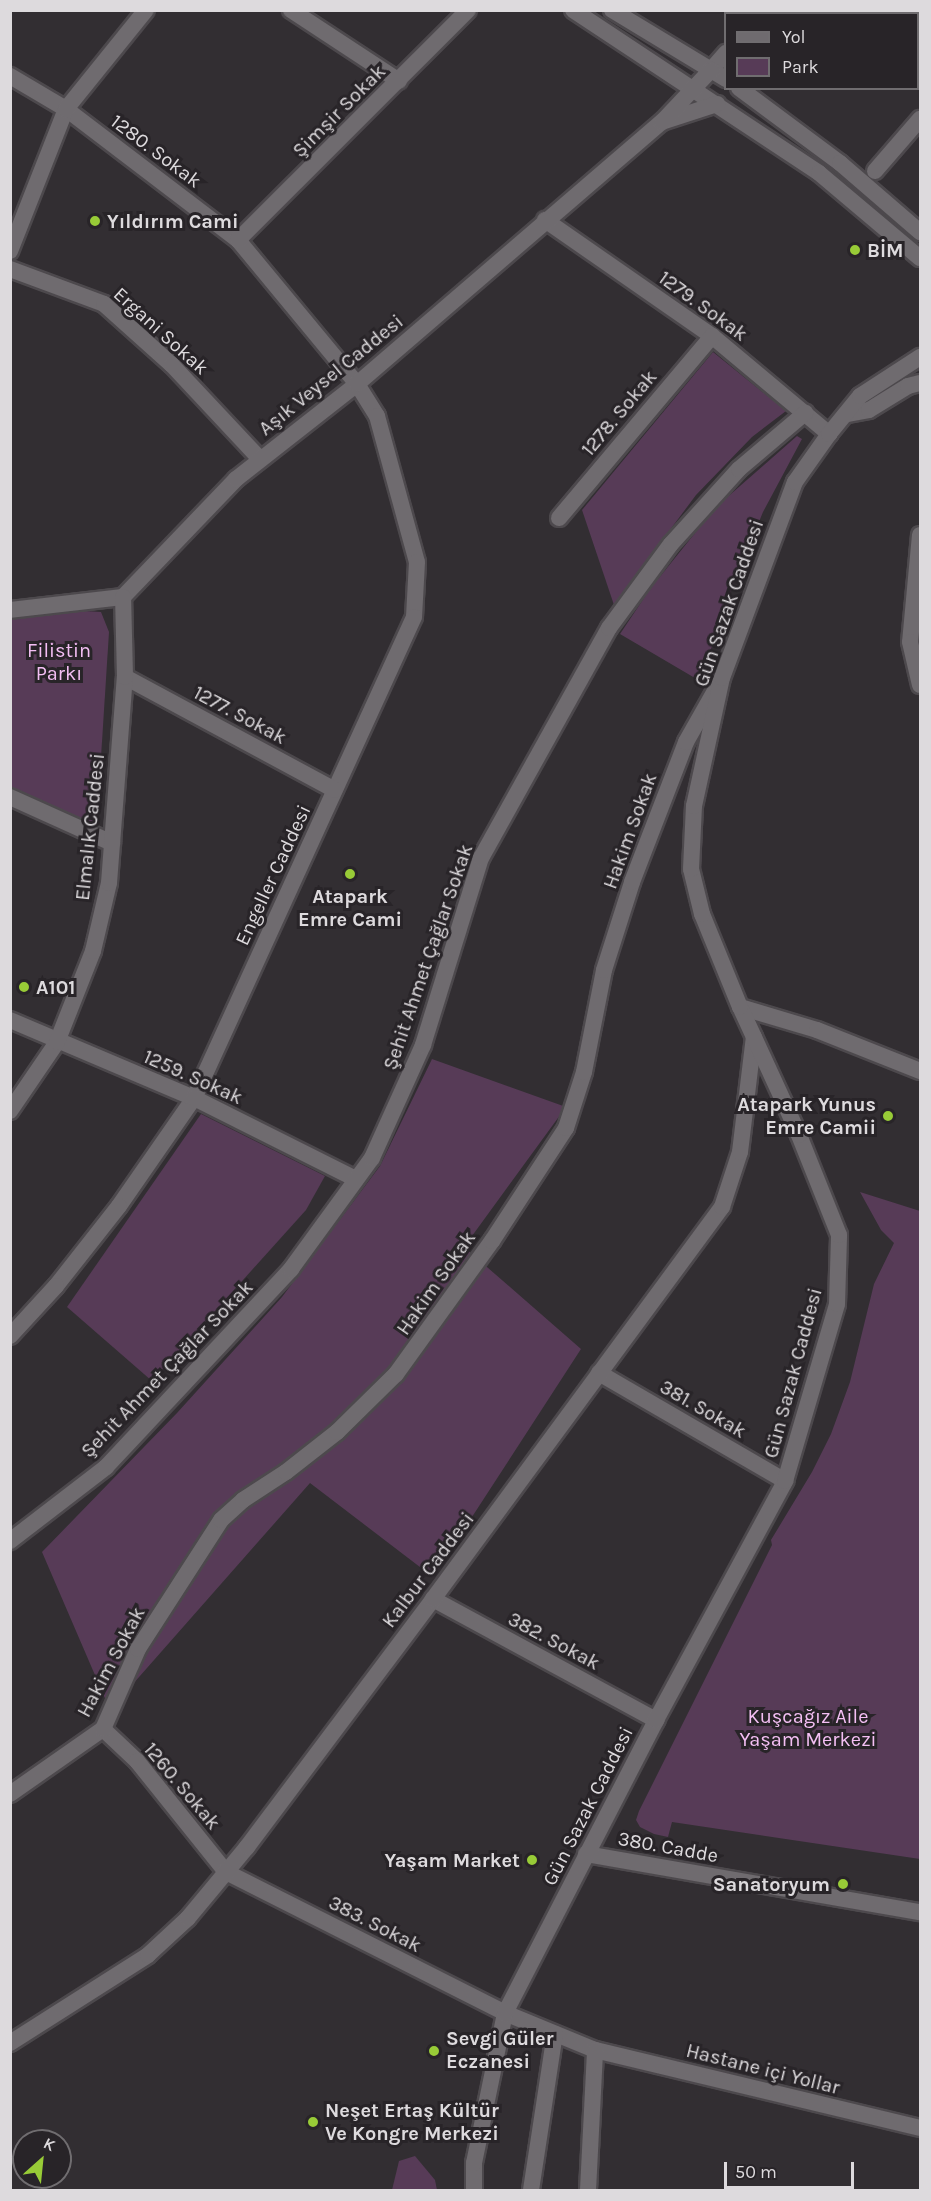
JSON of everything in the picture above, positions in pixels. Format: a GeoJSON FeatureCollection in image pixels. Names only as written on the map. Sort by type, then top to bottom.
{"type":"FeatureCollection","features":[{"type":"Feature","properties":{"kind":"street"},"geometry":{"type":"LineString","coordinates":[[10,251],[66,109],[146,10]]}},
{"type":"Feature","properties":{"kind":"street"},"geometry":{"type":"LineString","coordinates":[[291,10],[399,81]]}},
{"type":"Feature","properties":{"kind":"street","name":"Şimşir Sokak"},"geometry":{"type":"LineString","coordinates":[[238,240],[468,10]]}},
{"type":"Feature","properties":{"kind":"street"},"geometry":{"type":"LineString","coordinates":[[573,10],[819,172],[921,258]]}},
{"type":"Feature","properties":{"kind":"street"},"geometry":{"type":"LineString","coordinates":[[612,10],[724,78]]}},
{"type":"Feature","properties":{"kind":"street","name":"Aşık Veysel Caddesi"},"geometry":{"type":"LineString","coordinates":[[123,597],[236,479],[357,384],[545,220],[662,122],[724,55]]}},
{"type":"Feature","properties":{"kind":"street","name":"1280. Sokak"},"geometry":{"type":"LineString","coordinates":[[10,76],[66,109],[238,240],[357,384]]}},
{"type":"Feature","properties":{"kind":"street"},"geometry":{"type":"LineString","coordinates":[[717,104],[728,90]]}},
{"type":"Feature","properties":{"kind":"street"},"geometry":{"type":"LineString","coordinates":[[742,90],[840,163],[921,232]]}},
{"type":"Feature","properties":{"kind":"street","name":"Aşık Veysel Caddesi"},"geometry":{"type":"LineString","coordinates":[[662,122],[717,104]]}},
{"type":"Feature","properties":{"kind":"street"},"geometry":{"type":"LineString","coordinates":[[875,171],[921,120]]}},
{"type":"Feature","properties":{"kind":"street","name":"1279. Sokak"},"geometry":{"type":"LineString","coordinates":[[545,220],[712,336],[829,434]]}},
{"type":"Feature","properties":{"kind":"street","name":"Ergani Sokak"},"geometry":{"type":"LineString","coordinates":[[10,270],[104,304],[172,365],[260,459]]}},
{"type":"Feature","properties":{"kind":"street","name":"1278. Sokak"},"geometry":{"type":"LineString","coordinates":[[559,518],[712,336]]}},
{"type":"Feature","properties":{"kind":"street","name":"Gün Sazak Caddesi"},"geometry":{"type":"LineString","coordinates":[[474,2190],[474,2163],[505,2013],[656,1720],[785,1481],[838,1299],[839,1235],[799,1135],[740,1007],[702,914],[691,869],[694,807],[722,678],[780,517],[795,482],[829,434],[860,396],[921,357]]}},
{"type":"Feature","properties":{"kind":"street"},"geometry":{"type":"LineString","coordinates":[[847,414],[869,410],[908,386],[921,383]]}},
{"type":"Feature","properties":{"kind":"street","name":"Engeller Caddesi"},"geometry":{"type":"LineString","coordinates":[[10,1336],[56,1286],[119,1206],[194,1098],[414,617],[417,562],[377,416],[357,384]]}},
{"type":"Feature","properties":{"kind":"street","name":"Şehit Ahmet Çağlar Sokak"},"geometry":{"type":"LineString","coordinates":[[10,1541],[106,1467],[291,1269],[372,1158],[423,1045],[481,858],[609,628],[671,544],[732,477],[805,413]]}},
{"type":"Feature","properties":{"kind":"street"},"geometry":{"type":"LineString","coordinates":[[921,535],[910,642],[921,685]]}},
{"type":"Feature","properties":{"kind":"street"},"geometry":{"type":"LineString","coordinates":[[10,610],[123,597]]}},
{"type":"Feature","properties":{"kind":"street","name":"Elmalık Caddesi"},"geometry":{"type":"LineString","coordinates":[[10,1111],[57,1042],[93,951],[109,883],[125,677],[123,597]]}},
{"type":"Feature","properties":{"kind":"street","name":"1277. Sokak"},"geometry":{"type":"LineString","coordinates":[[125,677],[335,790]]}},
{"type":"Feature","properties":{"kind":"street","name":"Hakim Sokak"},"geometry":{"type":"LineString","coordinates":[[10,1794],[103,1729],[138,1649],[221,1520],[243,1500],[286,1472],[337,1432],[396,1374],[492,1241],[566,1128],[584,1072],[604,969],[633,882],[686,742],[722,678]]}},
{"type":"Feature","properties":{"kind":"street"},"geometry":{"type":"LineString","coordinates":[[10,797],[112,843]]}},
{"type":"Feature","properties":{"kind":"street"},"geometry":{"type":"LineString","coordinates":[[740,1007],[817,1030],[921,1071]]}},
{"type":"Feature","properties":{"kind":"street","name":"1259. Sokak"},"geometry":{"type":"LineString","coordinates":[[10,1020],[57,1042],[194,1098],[357,1179]]}},
{"type":"Feature","properties":{"kind":"street","name":"Kalbur Caddesi"},"geometry":{"type":"LineString","coordinates":[[10,2043],[148,1955],[188,1918],[226,1872],[433,1599],[722,1207],[740,1152],[754,1037]]}},
{"type":"Feature","properties":{"kind":"street","name":"381. Sokak"},"geometry":{"type":"LineString","coordinates":[[599,1374],[785,1481]]}},
{"type":"Feature","properties":{"kind":"street","name":"382. Sokak"},"geometry":{"type":"LineString","coordinates":[[433,1599],[656,1720]]}},
{"type":"Feature","properties":{"kind":"street","name":"1260. Sokak"},"geometry":{"type":"LineString","coordinates":[[103,1729],[137,1761],[226,1872]]}},
{"type":"Feature","properties":{"kind":"street","name":"380. Cadde"},"geometry":{"type":"LineString","coordinates":[[586,1854],[921,1912]]}},
{"type":"Feature","properties":{"kind":"street","name":"383. Sokak"},"geometry":{"type":"LineString","coordinates":[[226,1872],[505,2013]]}},
{"type":"Feature","properties":{"kind":"street","name":"Hastane içi Yollar"},"geometry":{"type":"LineString","coordinates":[[505,2013],[595,2050],[921,2128]]}},
{"type":"Feature","properties":{"kind":"street"},"geometry":{"type":"LineString","coordinates":[[531,2190],[555,2034]]}},
{"type":"Feature","properties":{"kind":"street"},"geometry":{"type":"LineString","coordinates":[[588,2190],[595,2050]]}},
{"type":"Feature","properties":{"kind":"green space"},"geometry":{"type":"Polygon","coordinates":[[[713,352],[786,411],[752,437],[696,495],[614,605],[582,510],[713,352]]]}},
{"type":"Feature","properties":{"kind":"green space"},"geometry":{"type":"Polygon","coordinates":[[[797,436],[802,439],[763,512],[732,588],[700,681],[620,634],[650,589],[716,507],[797,436]]]}},
{"type":"Feature","properties":{"kind":"green space","name":"Filistin Parkı"},"geometry":{"type":"Polygon","coordinates":[[[68,610],[101,612],[109,632],[97,820],[90,826],[11,790],[11,619],[68,610]]]}},
{"type":"Feature","properties":{"kind":"green space"},"geometry":{"type":"Polygon","coordinates":[[[432,1059],[566,1107],[464,1247],[581,1349],[433,1577],[310,1483],[110,1710],[42,1552],[177,1413],[282,1297],[380,1166],[432,1059]]]}},
{"type":"Feature","properties":{"kind":"green space"},"geometry":{"type":"Polygon","coordinates":[[[201,1114],[325,1176],[306,1210],[152,1381],[67,1307],[201,1114]]]}},
{"type":"Feature","properties":{"kind":"green space","name":"Kuşcağız Aile Yaşam Merkezi"},"geometry":{"type":"Polygon","coordinates":[[[860,1192],[920,1211],[920,1859],[672,1822],[668,1837],[654,1834],[640,1827],[636,1820],[639,1811],[772,1545],[771,1540],[812,1472],[831,1434],[850,1382],[874,1284],[894,1243],[881,1230],[860,1192]]]}},
{"type":"Feature","properties":{"kind":"green space"},"geometry":{"type":"Polygon","coordinates":[[[415,2156],[435,2180],[437,2190],[392,2190],[399,2161],[415,2156]]]}},
{"type":"Feature","properties":{"kind":"place","name":"Yıldırım Cami"},"geometry":{"type":"Point","coordinates":[95,221]}},
{"type":"Feature","properties":{"kind":"place","name":"BİM"},"geometry":{"type":"Point","coordinates":[855,250]}},
{"type":"Feature","properties":{"kind":"place","name":"Atapark Emre Cami"},"geometry":{"type":"Point","coordinates":[350,874]}},
{"type":"Feature","properties":{"kind":"place","name":"A101"},"geometry":{"type":"Point","coordinates":[24,987]}},
{"type":"Feature","properties":{"kind":"place","name":"Atapark Yunus Emre Camii"},"geometry":{"type":"Point","coordinates":[888,1116]}},
{"type":"Feature","properties":{"kind":"place","name":"Yaşam Market"},"geometry":{"type":"Point","coordinates":[532,1860]}},
{"type":"Feature","properties":{"kind":"place","name":"Sanatoryum"},"geometry":{"type":"Point","coordinates":[843,1884]}},
{"type":"Feature","properties":{"kind":"place","name":"Sevgi Güler Eczanesi"},"geometry":{"type":"Point","coordinates":[434,2051]}},
{"type":"Feature","properties":{"kind":"place","name":"Neşet Ertaş Kültür Ve Kongre Merkezi"},"geometry":{"type":"Point","coordinates":[313,2122]}}]}
